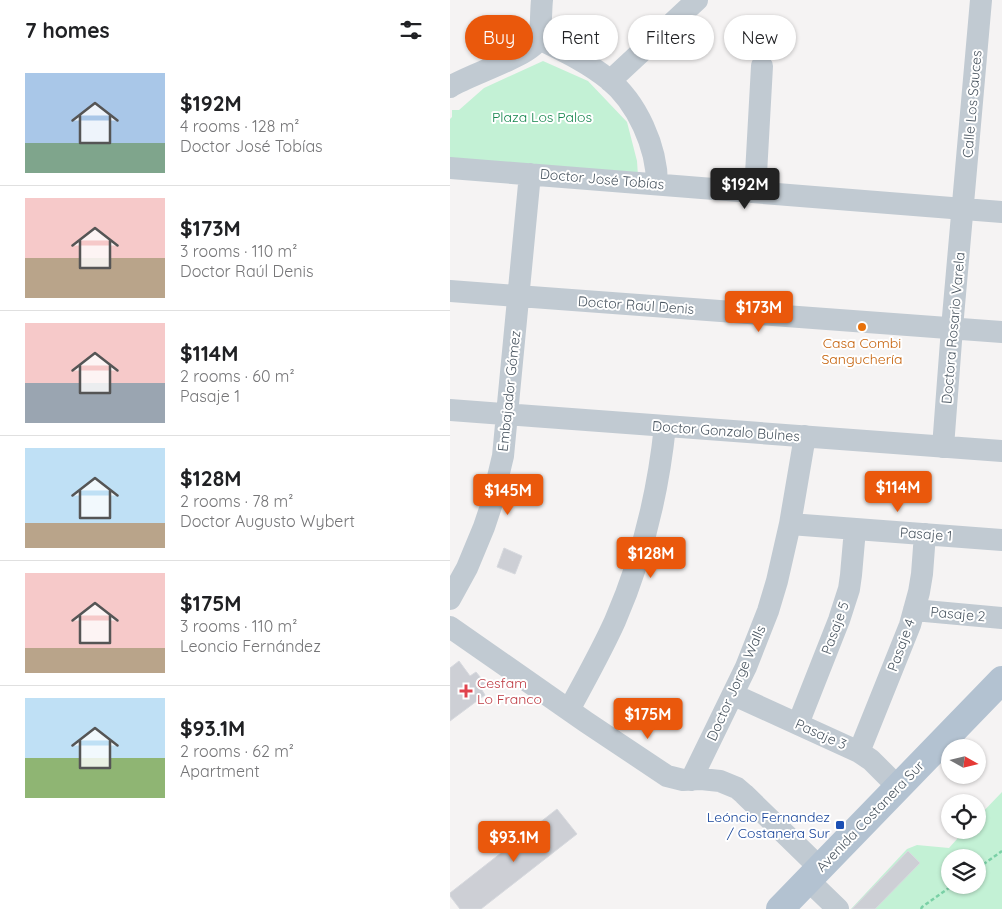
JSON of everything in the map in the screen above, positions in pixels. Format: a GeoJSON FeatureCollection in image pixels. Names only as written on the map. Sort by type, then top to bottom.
{"type":"FeatureCollection","features":[{"type":"Feature","properties":{"kind":"main road","name":"Avenida Costanera Sur"},"geometry":{"type":"LineString","coordinates":[[780,909],[1002,680]]}},
{"type":"Feature","properties":{"kind":"street"},"geometry":{"type":"LineString","coordinates":[[450,87],[519,55],[534,44],[539,39],[542,0]]}},
{"type":"Feature","properties":{"kind":"street"},"geometry":{"type":"LineString","coordinates":[[610,80],[697,0]]}},
{"type":"Feature","properties":{"kind":"street","name":"Calle Los Sauces"},"geometry":{"type":"LineString","coordinates":[[963,209],[981,0]]}},
{"type":"Feature","properties":{"kind":"street"},"geometry":{"type":"LineString","coordinates":[[539,39],[580,60],[610,80],[630,104],[646,132],[655,163],[657,184]]}},
{"type":"Feature","properties":{"kind":"street"},"geometry":{"type":"LineString","coordinates":[[755,192],[762,66]]}},
{"type":"Feature","properties":{"kind":"street","name":"Doctor José Tobías"},"geometry":{"type":"LineString","coordinates":[[450,168],[1002,212]]}},
{"type":"Feature","properties":{"kind":"street","name":"Embajador Gómez"},"geometry":{"type":"LineString","coordinates":[[450,599],[476,548],[491,506],[503,456],[530,174]]}},
{"type":"Feature","properties":{"kind":"street","name":"Doctora Rosario Varela"},"geometry":{"type":"LineString","coordinates":[[943,447],[963,209]]}},
{"type":"Feature","properties":{"kind":"street","name":"Doctor Raúl Denis"},"geometry":{"type":"LineString","coordinates":[[450,291],[1002,332]]}},
{"type":"Feature","properties":{"kind":"street","name":"Doctor Gonzalo Bulnes"},"geometry":{"type":"LineString","coordinates":[[450,410],[1002,451]]}},
{"type":"Feature","properties":{"kind":"street"},"geometry":{"type":"LineString","coordinates":[[569,710],[614,623],[628,590],[649,524],[656,491],[665,426]]}},
{"type":"Feature","properties":{"kind":"street","name":"Doctor Jorge Walls"},"geometry":{"type":"LineString","coordinates":[[691,780],[734,695],[768,611],[790,524],[805,436]]}},
{"type":"Feature","properties":{"kind":"street","name":"Pasaje 1"},"geometry":{"type":"LineString","coordinates":[[790,524],[1002,540]]}},
{"type":"Feature","properties":{"kind":"street","name":"Pasaje 5"},"geometry":{"type":"LineString","coordinates":[[798,724],[844,604],[851,575],[855,529]]}},
{"type":"Feature","properties":{"kind":"street","name":"Pasaje 4"},"geometry":{"type":"LineString","coordinates":[[860,752],[905,639],[914,610],[922,574],[925,534]]}},
{"type":"Feature","properties":{"kind":"street","name":"Pasaje 2"},"geometry":{"type":"LineString","coordinates":[[914,610],[1002,618]]}},
{"type":"Feature","properties":{"kind":"street"},"geometry":{"type":"LineString","coordinates":[[450,627],[667,776],[683,780],[720,781],[737,788],[814,874],[838,909]]}},
{"type":"Feature","properties":{"kind":"street","name":"Pasaje 3"},"geometry":{"type":"LineString","coordinates":[[734,695],[860,752],[871,760],[898,787]]}},
{"type":"Feature","properties":{"kind":"path"},"geometry":{"type":"LineString","coordinates":[[986,862],[1002,851]]}},
{"type":"Feature","properties":{"kind":"path"},"geometry":{"type":"LineString","coordinates":[[921,909],[941,894]]}},
{"type":"Feature","properties":{"kind":"green space","name":"Plaza Los Palos"},"geometry":{"type":"Polygon","coordinates":[[[543,61],[588,81],[627,122],[637,161],[638,176],[450,160],[450,119],[452,117],[452,110],[459,110],[484,88],[543,61]]]}},
{"type":"Feature","properties":{"kind":"green space"},"geometry":{"type":"Polygon","coordinates":[[[1002,792],[1002,909],[851,909],[907,849],[917,845],[949,848],[957,839],[986,839],[986,809],[1002,792]]]}},
{"type":"Feature","properties":{"kind":"building"},"geometry":{"type":"Polygon","coordinates":[[[504,548],[522,556],[515,574],[497,567],[504,548]]]}},
{"type":"Feature","properties":{"kind":"building","name":"Cesfam Lo Franco"},"geometry":{"type":"Polygon","coordinates":[[[459,661],[470,676],[476,672],[485,683],[480,687],[485,695],[450,721],[450,668],[459,661]]]}},
{"type":"Feature","properties":{"kind":"building"},"geometry":{"type":"Polygon","coordinates":[[[557,809],[577,834],[481,909],[460,909],[450,896],[450,893],[557,809]]]}},
{"type":"Feature","properties":{"kind":"building"},"geometry":{"type":"Polygon","coordinates":[[[908,851],[920,863],[875,909],[852,909],[908,851]]]}},
{"type":"Feature","properties":{"kind":"place","name":"Casa Combi Sanguchería"},"geometry":{"type":"Point","coordinates":[862,327]}},
{"type":"Feature","properties":{"kind":"place","name":"Cesfam Lo Franco"},"geometry":{"type":"Point","coordinates":[466,691]}},
{"type":"Feature","properties":{"kind":"place","name":"Leóncio Fernandez / Costanera Sur"},"geometry":{"type":"Point","coordinates":[840,825]}}]}
